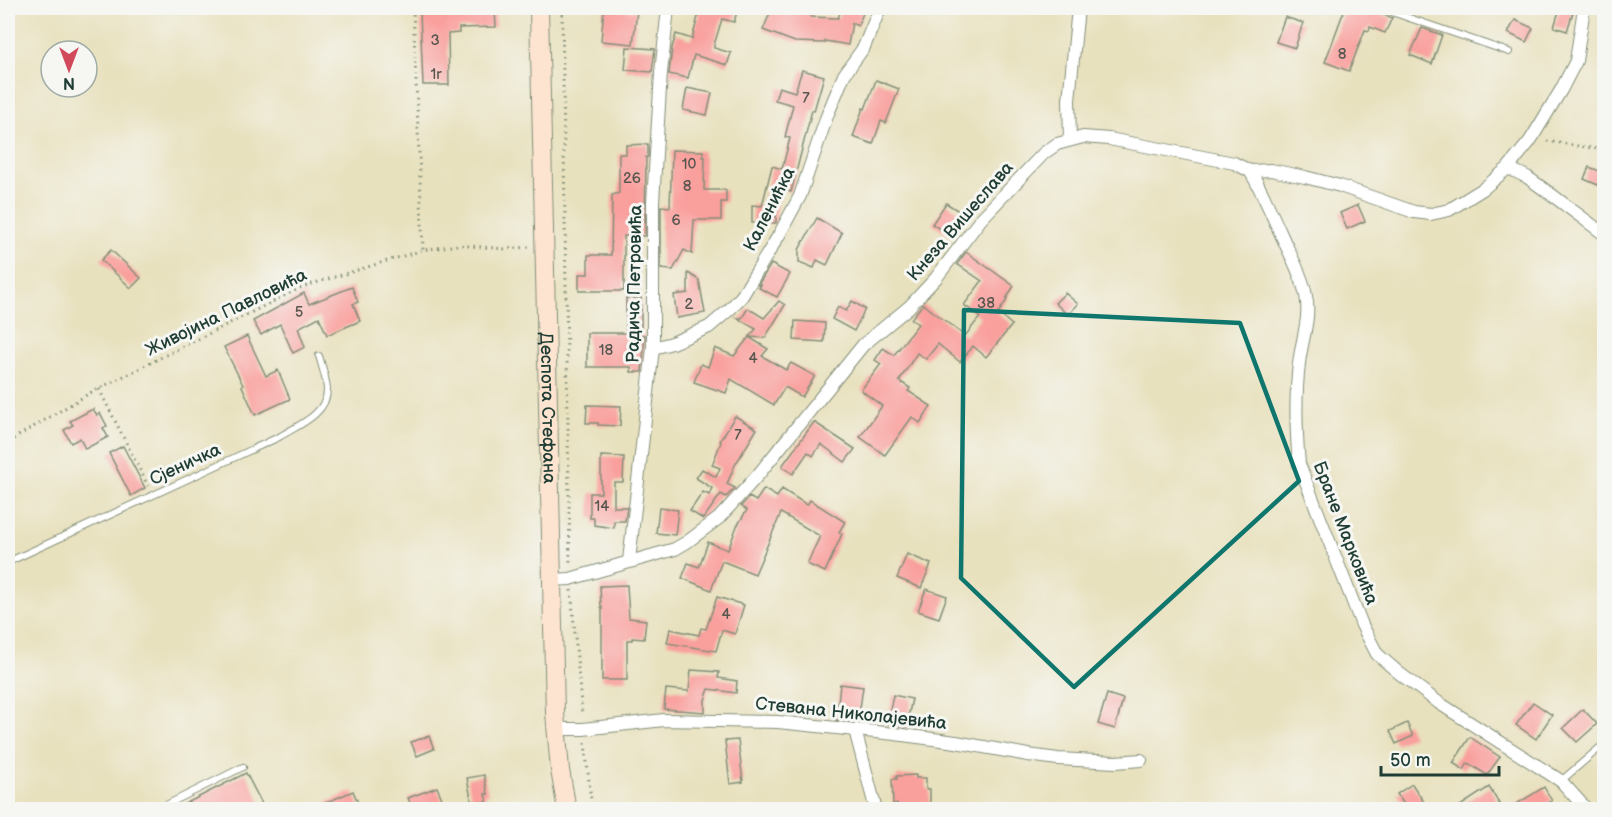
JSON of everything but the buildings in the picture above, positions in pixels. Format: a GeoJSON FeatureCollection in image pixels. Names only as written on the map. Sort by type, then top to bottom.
{"type":"FeatureCollection","features":[{"type":"Feature","properties":{"kind":"main road","name":"Деспота Стефана"},"geometry":{"type":"LineString","coordinates":[[539,8],[543,245],[561,579],[553,659],[556,729],[567,810]]}},
{"type":"Feature","properties":{"kind":"street","name":"Радича Петровића"},"geometry":{"type":"LineString","coordinates":[[628,561],[653,348],[653,202],[661,73],[668,8]]}},
{"type":"Feature","properties":{"kind":"street","name":"Каленићка"},"geometry":{"type":"LineString","coordinates":[[653,348],[709,327],[742,296],[800,196],[827,116],[844,75],[864,47],[880,8]]}},
{"type":"Feature","properties":{"kind":"street"},"geometry":{"type":"LineString","coordinates":[[1070,140],[1069,100],[1076,8]]}},
{"type":"Feature","properties":{"kind":"street","name":"Кнеза Вишеслава"},"geometry":{"type":"LineString","coordinates":[[561,579],[675,549],[718,518],[758,475],[863,345],[909,307],[936,278],[981,219],[1044,153],[1058,144],[1083,136],[1130,143],[1234,163],[1250,171],[1271,170],[1305,177],[1340,186],[1414,212],[1431,214],[1449,210],[1483,189],[1508,168],[1530,141],[1576,61],[1584,8]]}},
{"type":"Feature","properties":{"kind":"street"},"geometry":{"type":"LineString","coordinates":[[1508,168],[1527,177],[1605,234]]}},
{"type":"Feature","properties":{"kind":"street","name":"Бране Марковића"},"geometry":{"type":"LineString","coordinates":[[1250,171],[1298,272],[1306,297],[1306,319],[1296,387],[1299,464],[1362,626],[1377,654],[1399,674],[1439,703],[1561,781],[1587,810]]}},
{"type":"Feature","properties":{"kind":"street","name":"Стевана Николајевића"},"geometry":{"type":"LineString","coordinates":[[556,729],[583,729],[664,720],[777,722],[956,742],[1058,759],[1116,762],[1141,760]]}},
{"type":"Feature","properties":{"kind":"street"},"geometry":{"type":"LineString","coordinates":[[855,730],[876,810]]}},
{"type":"Feature","properties":{"kind":"lane"},"geometry":{"type":"LineString","coordinates":[[1380,8],[1509,52]]}},
{"type":"Feature","properties":{"kind":"lane","name":"Сјеничка"},"geometry":{"type":"LineString","coordinates":[[8,562],[279,437],[309,418],[322,407],[326,398],[327,387],[319,356]]}},
{"type":"Feature","properties":{"kind":"lane"},"geometry":{"type":"LineString","coordinates":[[1561,781],[1605,744]]}},
{"type":"Feature","properties":{"kind":"lane"},"geometry":{"type":"LineString","coordinates":[[156,810],[243,767]]}},
{"type":"Feature","properties":{"kind":"path"},"geometry":{"type":"LineString","coordinates":[[413,8],[423,250]]}},
{"type":"Feature","properties":{"kind":"path"},"geometry":{"type":"LineString","coordinates":[[562,8],[561,579],[583,729],[592,810]]}},
{"type":"Feature","properties":{"kind":"path"},"geometry":{"type":"LineString","coordinates":[[1530,141],[1551,141],[1605,150]]}},
{"type":"Feature","properties":{"kind":"path","name":"Живојина Павловића"},"geometry":{"type":"LineString","coordinates":[[8,442],[99,389],[302,287],[423,250],[458,245],[505,249],[543,245]]}},
{"type":"Feature","properties":{"kind":"path"},"geometry":{"type":"LineString","coordinates":[[99,389],[153,496]]}},
{"type":"Feature","properties":{"kind":"highlighted area"},"geometry":{"type":"Polygon","coordinates":[[[964,310],[1240,323],[1299,481],[1074,687],[961,578],[964,310]]]}}]}
